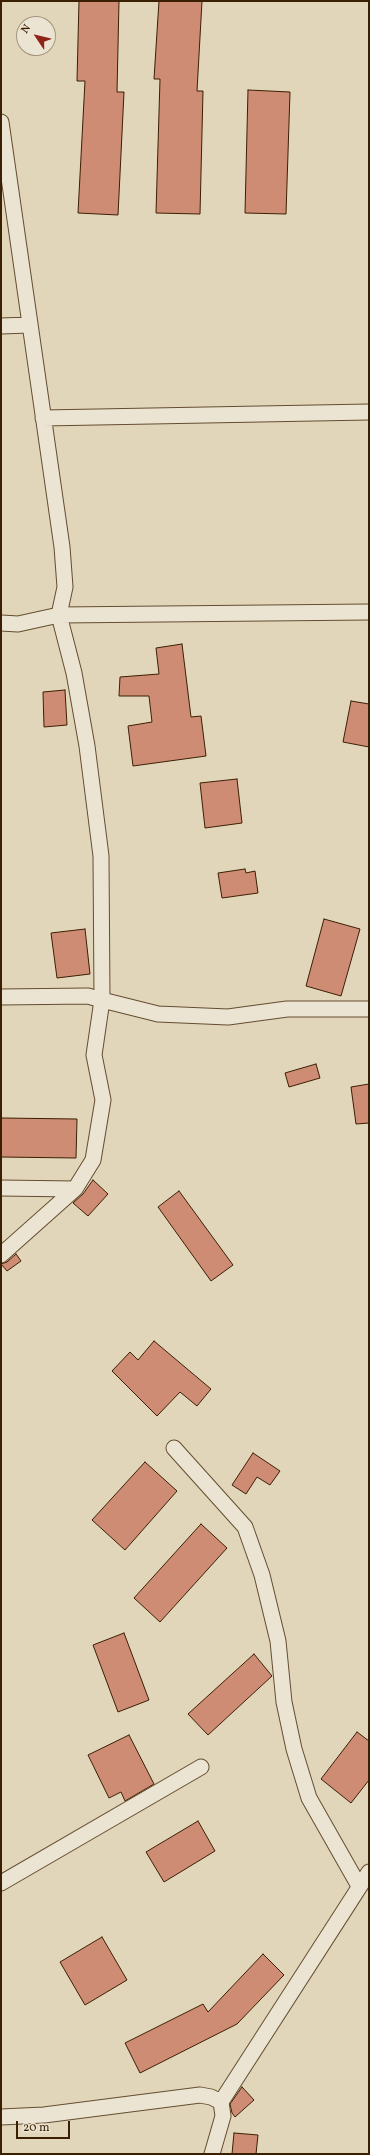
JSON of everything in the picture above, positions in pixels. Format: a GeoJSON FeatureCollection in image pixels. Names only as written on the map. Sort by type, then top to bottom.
{"type":"FeatureCollection","features":[{"type":"Feature","properties":{"kind":"street"},"geometry":{"type":"LineString","coordinates":[[1,122],[62,554],[65,587],[59,615],[74,673],[87,746],[101,856],[102,1000],[94,1055],[103,1100],[94,1160],[75,1189],[1,1255]]}},
{"type":"Feature","properties":{"kind":"street"},"geometry":{"type":"LineString","coordinates":[[1,326],[29,325]]}},
{"type":"Feature","properties":{"kind":"street"},"geometry":{"type":"LineString","coordinates":[[43,418],[369,412]]}},
{"type":"Feature","properties":{"kind":"street"},"geometry":{"type":"LineString","coordinates":[[1,623],[18,624],[59,615],[369,612]]}},
{"type":"Feature","properties":{"kind":"street"},"geometry":{"type":"LineString","coordinates":[[1,997],[88,996],[158,1014],[228,1017],[288,1009],[369,1009]]}},
{"type":"Feature","properties":{"kind":"street"},"geometry":{"type":"LineString","coordinates":[[1,1188],[75,1189]]}},
{"type":"Feature","properties":{"kind":"street"},"geometry":{"type":"LineString","coordinates":[[174,1448],[245,1527],[262,1575],[278,1641],[284,1702],[294,1749],[307,1791],[359,1886]]}},
{"type":"Feature","properties":{"kind":"street"},"geometry":{"type":"LineString","coordinates":[[1,1883],[201,1767]]}},
{"type":"Feature","properties":{"kind":"street"},"geometry":{"type":"LineString","coordinates":[[212,2154],[223,2116],[221,2102],[369,1872]]}},
{"type":"Feature","properties":{"kind":"street"},"geometry":{"type":"LineString","coordinates":[[1,2117],[44,2115],[200,2096],[211,2097],[221,2102]]}},
{"type":"Feature","properties":{"kind":"building"},"geometry":{"type":"Polygon","coordinates":[[[79,1],[119,1],[117,92],[124,92],[118,215],[78,213],[85,81],[77,81],[79,1]]]}},
{"type":"Feature","properties":{"kind":"building"},"geometry":{"type":"Polygon","coordinates":[[[159,1],[202,1],[197,91],[203,91],[200,214],[156,213],[160,79],[154,79],[159,1]]]}},
{"type":"Feature","properties":{"kind":"building"},"geometry":{"type":"Polygon","coordinates":[[[248,90],[290,92],[286,214],[245,213],[248,90]]]}},
{"type":"Feature","properties":{"kind":"building"},"geometry":{"type":"Polygon","coordinates":[[[182,644],[191,717],[201,716],[206,756],[133,766],[128,726],[152,722],[149,696],[119,696],[120,677],[159,674],[156,648],[182,644]]]}},
{"type":"Feature","properties":{"kind":"building"},"geometry":{"type":"Polygon","coordinates":[[[65,690],[67,725],[44,727],[43,692],[65,690]]]}},
{"type":"Feature","properties":{"kind":"building"},"geometry":{"type":"Polygon","coordinates":[[[351,701],[369,704],[369,747],[343,742],[351,701]]]}},
{"type":"Feature","properties":{"kind":"building"},"geometry":{"type":"Polygon","coordinates":[[[237,779],[242,823],[205,828],[200,783],[237,779]]]}},
{"type":"Feature","properties":{"kind":"building"},"geometry":{"type":"Polygon","coordinates":[[[245,869],[246,873],[255,871],[258,893],[222,898],[218,873],[245,869]]]}},
{"type":"Feature","properties":{"kind":"building"},"geometry":{"type":"Polygon","coordinates":[[[324,919],[360,929],[341,996],[306,986],[324,919]]]}},
{"type":"Feature","properties":{"kind":"building"},"geometry":{"type":"Polygon","coordinates":[[[85,929],[90,974],[57,978],[51,933],[85,929]]]}},
{"type":"Feature","properties":{"kind":"building"},"geometry":{"type":"Polygon","coordinates":[[[316,1064],[320,1078],[289,1087],[285,1073],[316,1064]]]}},
{"type":"Feature","properties":{"kind":"building"},"geometry":{"type":"Polygon","coordinates":[[[369,1084],[369,1123],[356,1124],[351,1087],[369,1084]]]}},
{"type":"Feature","properties":{"kind":"building"},"geometry":{"type":"Polygon","coordinates":[[[1,1118],[77,1119],[76,1158],[1,1157],[1,1118]]]}},
{"type":"Feature","properties":{"kind":"building"},"geometry":{"type":"Polygon","coordinates":[[[93,1180],[108,1194],[88,1216],[73,1203],[83,1194],[93,1180]]]}},
{"type":"Feature","properties":{"kind":"building"},"geometry":{"type":"Polygon","coordinates":[[[179,1191],[233,1265],[211,1281],[158,1207],[179,1191]]]}},
{"type":"Feature","properties":{"kind":"building"},"geometry":{"type":"Polygon","coordinates":[[[16,1254],[21,1261],[7,1271],[1,1264],[7,1262],[16,1254]]]}},
{"type":"Feature","properties":{"kind":"building"},"geometry":{"type":"Polygon","coordinates":[[[154,1341],[211,1389],[197,1406],[180,1392],[157,1416],[112,1371],[130,1352],[138,1360],[154,1341]]]}},
{"type":"Feature","properties":{"kind":"building"},"geometry":{"type":"Polygon","coordinates":[[[253,1453],[280,1471],[270,1485],[257,1477],[246,1494],[232,1485],[253,1453]]]}},
{"type":"Feature","properties":{"kind":"building"},"geometry":{"type":"Polygon","coordinates":[[[145,1462],[177,1491],[125,1550],[92,1520],[145,1462]]]}},
{"type":"Feature","properties":{"kind":"building"},"geometry":{"type":"Polygon","coordinates":[[[201,1524],[227,1548],[160,1622],[134,1598],[201,1524]]]}},
{"type":"Feature","properties":{"kind":"building"},"geometry":{"type":"Polygon","coordinates":[[[124,1633],[149,1700],[118,1712],[93,1645],[124,1633]]]}},
{"type":"Feature","properties":{"kind":"building"},"geometry":{"type":"Polygon","coordinates":[[[254,1654],[272,1676],[208,1735],[188,1714],[254,1654]]]}},
{"type":"Feature","properties":{"kind":"building"},"geometry":{"type":"Polygon","coordinates":[[[357,1732],[369,1741],[369,1780],[351,1803],[321,1779],[357,1732]]]}},
{"type":"Feature","properties":{"kind":"building"},"geometry":{"type":"Polygon","coordinates":[[[129,1735],[154,1784],[125,1801],[121,1792],[109,1798],[88,1755],[129,1735]]]}},
{"type":"Feature","properties":{"kind":"building"},"geometry":{"type":"Polygon","coordinates":[[[198,1821],[215,1851],[164,1882],[146,1852],[198,1821]]]}},
{"type":"Feature","properties":{"kind":"building"},"geometry":{"type":"Polygon","coordinates":[[[102,1937],[127,1980],[85,2005],[60,1962],[102,1937]]]}},
{"type":"Feature","properties":{"kind":"building"},"geometry":{"type":"Polygon","coordinates":[[[263,1954],[284,1975],[237,2024],[140,2073],[125,2043],[203,2004],[208,2012],[263,1954]]]}},
{"type":"Feature","properties":{"kind":"building"},"geometry":{"type":"Polygon","coordinates":[[[242,2087],[254,2100],[235,2117],[232,2113],[230,2104],[242,2087]]]}},
{"type":"Feature","properties":{"kind":"building"},"geometry":{"type":"Polygon","coordinates":[[[234,2133],[258,2135],[256,2154],[232,2154],[234,2133]]]}}]}
